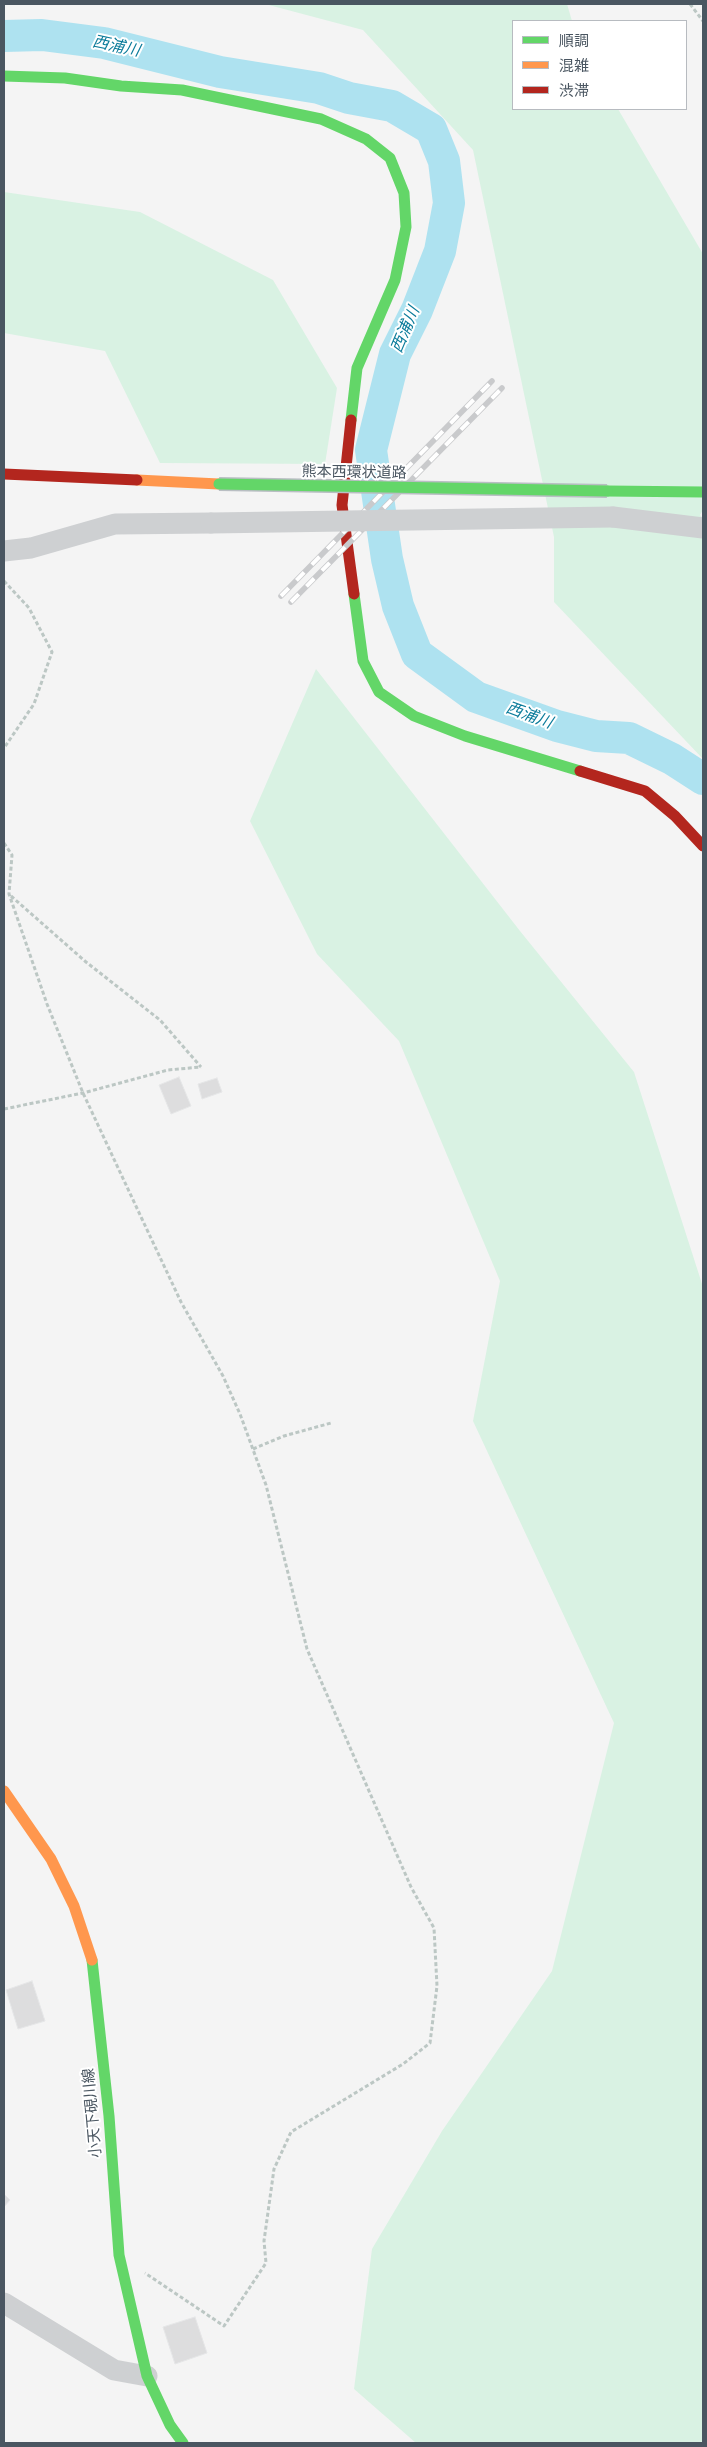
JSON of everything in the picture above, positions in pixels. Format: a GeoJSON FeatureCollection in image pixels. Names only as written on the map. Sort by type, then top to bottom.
{"type":"FeatureCollection","features":[{"type":"Feature","properties":{"kind":"main road"},"geometry":{"type":"LineString","coordinates":[[4,76],[65,78],[121,86],[182,90],[311,117],[366,139],[390,158],[404,192],[406,226],[395,280],[385,307],[357,368],[342,505],[363,661],[379,692],[414,716],[466,736],[645,791],[675,816],[703,846]]}},
{"type":"Feature","properties":{"kind":"main road","name":"熊本西環状道路"},"geometry":{"type":"LineString","coordinates":[[4,474],[219,484],[703,492]]}},
{"type":"Feature","properties":{"kind":"main road","name":"小天下硯川線"},"geometry":{"type":"LineString","coordinates":[[4,1792],[51,1859],[74,1906],[94,1965],[110,2116],[118,2255],[147,2376],[170,2425],[183,2443]]}},
{"type":"Feature","properties":{"kind":"street"},"geometry":{"type":"LineString","coordinates":[[4,551],[32,548],[116,524],[613,517],[703,528]]}},
{"type":"Feature","properties":{"kind":"street"},"geometry":{"type":"LineString","coordinates":[[4,2303],[114,2370],[147,2376]]}},
{"type":"Feature","properties":{"kind":"path"},"geometry":{"type":"LineString","coordinates":[[690,4],[703,21]]}},
{"type":"Feature","properties":{"kind":"path"},"geometry":{"type":"LineString","coordinates":[[4,581],[29,608],[52,652],[34,704],[4,748]]}},
{"type":"Feature","properties":{"kind":"path"},"geometry":{"type":"LineString","coordinates":[[4,842],[12,855],[9,894],[47,1004],[83,1093],[181,1302],[223,1376],[266,1485],[308,1649],[411,1887],[434,1928],[437,1986],[430,2043],[403,2064],[291,2132],[274,2169],[264,2241],[266,2263],[224,2326],[118,2255]]}},
{"type":"Feature","properties":{"kind":"path"},"geometry":{"type":"LineString","coordinates":[[4,1109],[83,1093],[168,1070],[201,1067],[160,1020],[86,962],[9,894]]}},
{"type":"Feature","properties":{"kind":"path"},"geometry":{"type":"LineString","coordinates":[[253,1449],[284,1436],[331,1423]]}},
{"type":"Feature","properties":{"kind":"green space"},"geometry":{"type":"Polygon","coordinates":[[[265,4],[567,4],[572,20],[512,20],[512,110],[619,110],[703,254],[703,510],[700,515],[703,518],[703,759],[554,602],[554,537],[473,150],[363,30],[265,4]]]}},
{"type":"Feature","properties":{"kind":"green space"},"geometry":{"type":"Polygon","coordinates":[[[4,192],[140,212],[273,280],[337,388],[325,464],[160,463],[105,351],[4,333],[4,192]]]}},
{"type":"Feature","properties":{"kind":"green space"},"geometry":{"type":"Polygon","coordinates":[[[316,669],[520,931],[634,1072],[703,1287],[703,2443],[416,2443],[354,2389],[372,2249],[442,2131],[552,1971],[614,1723],[473,1421],[500,1281],[399,1041],[317,954],[250,821],[316,669]]]}},
{"type":"Feature","properties":{"kind":"building"},"geometry":{"type":"Polygon","coordinates":[[[179,1077],[191,1106],[171,1114],[159,1085],[179,1077]]]}},
{"type":"Feature","properties":{"kind":"building"},"geometry":{"type":"Polygon","coordinates":[[[217,1078],[222,1092],[202,1099],[198,1084],[217,1078]]]}},
{"type":"Feature","properties":{"kind":"building"},"geometry":{"type":"Polygon","coordinates":[[[32,1981],[45,2021],[18,2029],[6,1990],[32,1981]]]}},
{"type":"Feature","properties":{"kind":"building"},"geometry":{"type":"Polygon","coordinates":[[[4,2194],[10,2200],[4,2207],[4,2194]]]}},
{"type":"Feature","properties":{"kind":"building"},"geometry":{"type":"Polygon","coordinates":[[[195,2317],[207,2353],[175,2364],[163,2327],[195,2317]]]}},
{"type":"Feature","properties":{"kind":"waterway","name":"西浦川"},"geometry":{"type":"LineString","coordinates":[[4,36],[42,35],[104,43],[220,72],[319,88],[349,98],[392,106],[431,129],[444,161],[449,203],[440,251],[417,310],[395,354],[371,450],[387,559],[398,606],[417,654],[476,697],[557,726],[596,736],[629,738],[672,759],[703,779]]}},
{"type":"Feature","properties":{"kind":"railway"},"geometry":{"type":"LineString","coordinates":[[281,596],[492,381]]}},
{"type":"Feature","properties":{"kind":"railway"},"geometry":{"type":"LineString","coordinates":[[291,602],[502,388]]}},
{"type":"Feature","properties":{"kind":"traffic: fast"},"geometry":{"type":"LineString","coordinates":[[4,76],[65,78],[121,86],[182,90],[321,119],[366,139],[390,158],[404,193],[406,227],[395,280],[357,368],[351,420]]}},
{"type":"Feature","properties":{"kind":"traffic: fast"},"geometry":{"type":"LineString","coordinates":[[219,484],[607,491]]}},
{"type":"Feature","properties":{"kind":"traffic: fast"},"geometry":{"type":"LineString","coordinates":[[607,491],[703,492]]}},
{"type":"Feature","properties":{"kind":"traffic: fast"},"geometry":{"type":"LineString","coordinates":[[354,594],[363,661],[379,692],[414,716],[465,736],[580,771]]}},
{"type":"Feature","properties":{"kind":"traffic: fast"},"geometry":{"type":"LineString","coordinates":[[92,1960],[109,2116],[119,2255],[147,2376],[170,2425],[183,2443]]}},
{"type":"Feature","properties":{"kind":"traffic: slow"},"geometry":{"type":"LineString","coordinates":[[137,480],[219,484]]}},
{"type":"Feature","properties":{"kind":"traffic: slow"},"geometry":{"type":"LineString","coordinates":[[4,1791],[51,1859],[74,1906],[92,1960]]}},
{"type":"Feature","properties":{"kind":"traffic: jam"},"geometry":{"type":"LineString","coordinates":[[351,420],[342,505],[354,594]]}},
{"type":"Feature","properties":{"kind":"traffic: jam"},"geometry":{"type":"LineString","coordinates":[[4,474],[137,480]]}},
{"type":"Feature","properties":{"kind":"traffic: jam"},"geometry":{"type":"LineString","coordinates":[[580,771],[645,791],[675,816],[703,846]]}}]}
